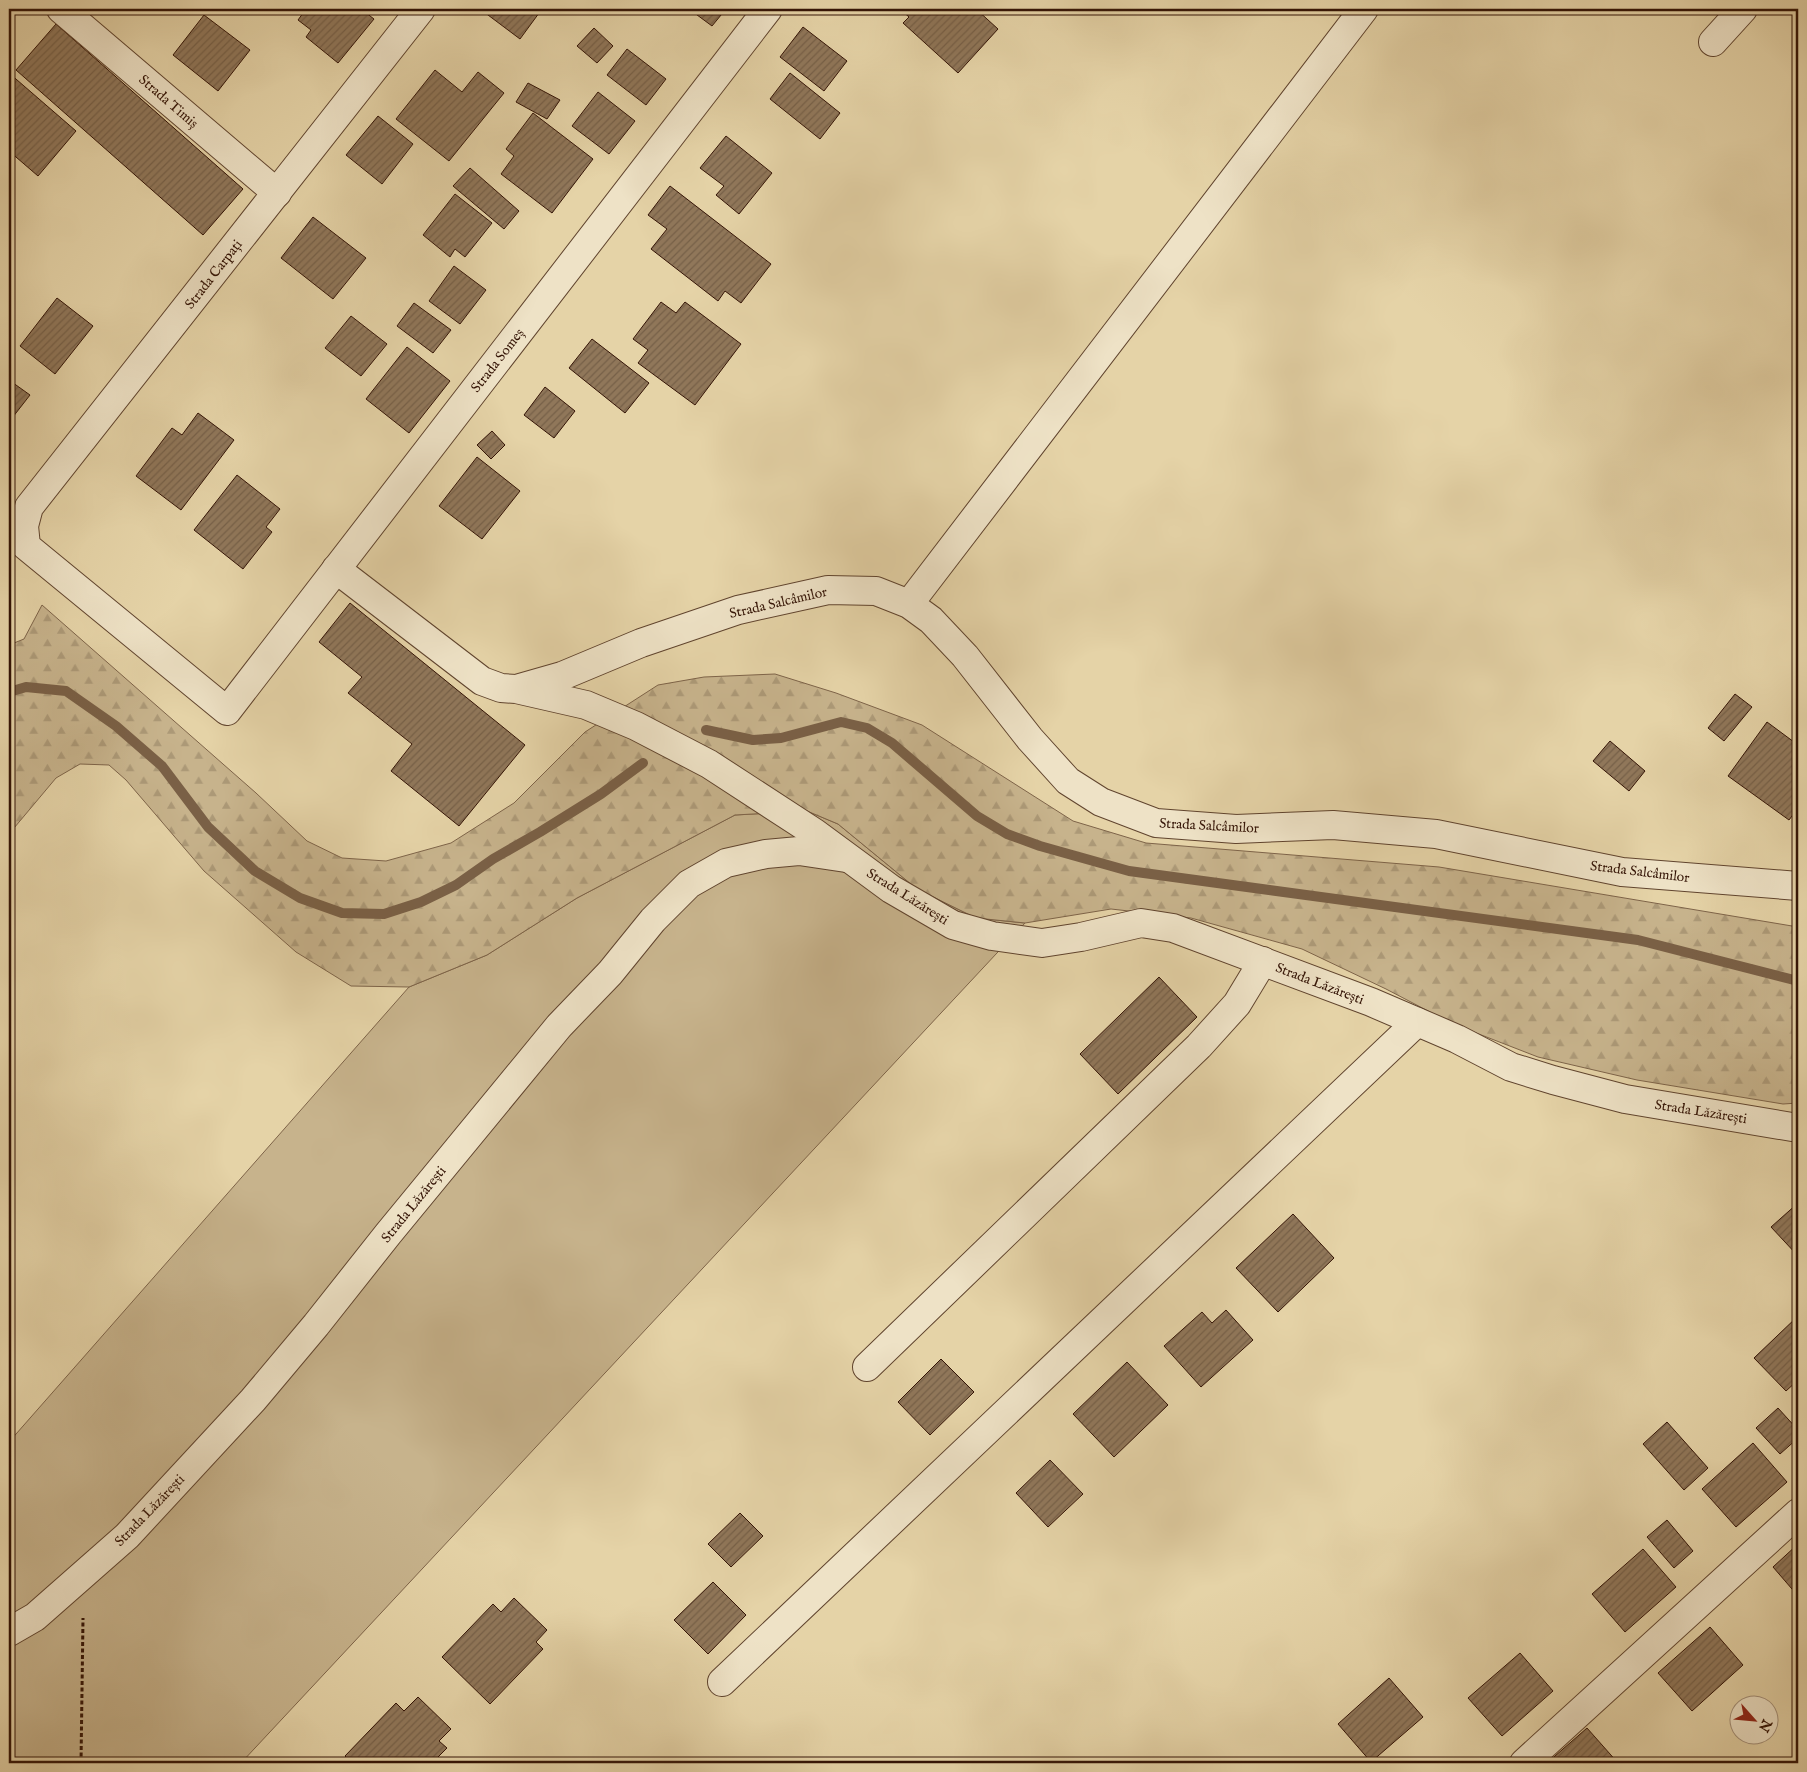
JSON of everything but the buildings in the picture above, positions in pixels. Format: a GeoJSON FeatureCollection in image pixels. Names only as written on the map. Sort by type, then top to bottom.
{"type":"FeatureCollection","features":[{"type":"Feature","properties":{"kind":"street","name":"Strada Timiș"},"geometry":{"type":"LineString","coordinates":[[61,9],[277,193]]}},
{"type":"Feature","properties":{"kind":"street","name":"Strada Carpați"},"geometry":{"type":"LineString","coordinates":[[227,711],[26,546],[24,526],[29,506],[421,9]]}},
{"type":"Feature","properties":{"kind":"street","name":"Strada Someș"},"geometry":{"type":"LineString","coordinates":[[227,711],[768,9]]}},
{"type":"Feature","properties":{"kind":"street"},"geometry":{"type":"LineString","coordinates":[[909,604],[1364,9]]}},
{"type":"Feature","properties":{"kind":"street"},"geometry":{"type":"LineString","coordinates":[[1713,42],[1743,9]]}},
{"type":"Feature","properties":{"kind":"street","name":"Strada Lăzărești"},"geometry":{"type":"LineString","coordinates":[[336,569],[482,681],[501,688],[516,689],[586,705],[636,726],[709,764],[814,833],[891,889],[953,925],[992,936],[1042,943],[1081,937],[1142,923],[1173,928],[1263,961],[1417,1022],[1457,1039],[1511,1067],[1625,1099],[1798,1128]]}},
{"type":"Feature","properties":{"kind":"street","name":"Strada Salcâmilor"},"geometry":{"type":"LineString","coordinates":[[516,689],[562,676],[641,643],[738,610],[828,590],[876,591],[909,604],[932,620],[965,656],[1030,739],[1068,781],[1101,802],[1156,823],[1236,829],[1333,825],[1436,834],[1622,872],[1797,885]]}},
{"type":"Feature","properties":{"kind":"street","name":"Strada Lăzărești"},"geometry":{"type":"LineString","coordinates":[[9,1632],[35,1617],[127,1536],[253,1400],[559,1026],[610,973],[653,920],[689,884],[726,863],[766,854],[799,851],[851,859]]}},
{"type":"Feature","properties":{"kind":"street"},"geometry":{"type":"LineString","coordinates":[[867,1367],[1200,1046],[1237,1004],[1263,961]]}},
{"type":"Feature","properties":{"kind":"street"},"geometry":{"type":"LineString","coordinates":[[722,1682],[1417,1022]]}},
{"type":"Feature","properties":{"kind":"street"},"geometry":{"type":"LineString","coordinates":[[1524,1763],[1798,1513]]}},
{"type":"Feature","properties":{"kind":"path"},"geometry":{"type":"LineString","coordinates":[[80,1763],[83,1613]]}},
{"type":"Feature","properties":{"kind":"green space"},"geometry":{"type":"Polygon","coordinates":[[[42,605],[256,793],[307,841],[342,858],[386,861],[451,843],[514,803],[585,732],[658,685],[704,677],[775,674],[836,693],[922,725],[1073,821],[1146,843],[1439,867],[1798,927],[1798,1103],[1783,1104],[1637,1080],[1538,1057],[1453,1024],[1386,989],[1302,949],[1191,918],[1111,909],[1025,923],[976,918],[917,889],[838,824],[807,811],[735,815],[577,898],[487,955],[409,987],[351,986],[296,952],[204,871],[126,780],[109,765],[80,764],[56,778],[9,834],[9,645],[24,639],[42,605]]]}},
{"type":"Feature","properties":{"kind":"green space"},"geometry":{"type":"Polygon","coordinates":[[[807,811],[838,824],[917,889],[976,918],[1025,923],[241,1763],[9,1763],[9,1442],[409,987],[487,955],[577,898],[735,815],[807,811]]]}},
{"type":"Feature","properties":{"kind":"waterway"},"geometry":{"type":"LineString","coordinates":[[9,692],[26,687],[66,691],[116,726],[162,766],[208,827],[255,871],[300,898],[342,913],[384,914],[421,902],[456,885],[493,859],[601,794],[643,763]]}},
{"type":"Feature","properties":{"kind":"waterway"},"geometry":{"type":"LineString","coordinates":[[706,730],[753,740],[781,738],[841,722],[867,728],[892,743],[977,816],[1007,834],[1040,846],[1129,871],[1638,940],[1798,981]]}}]}
